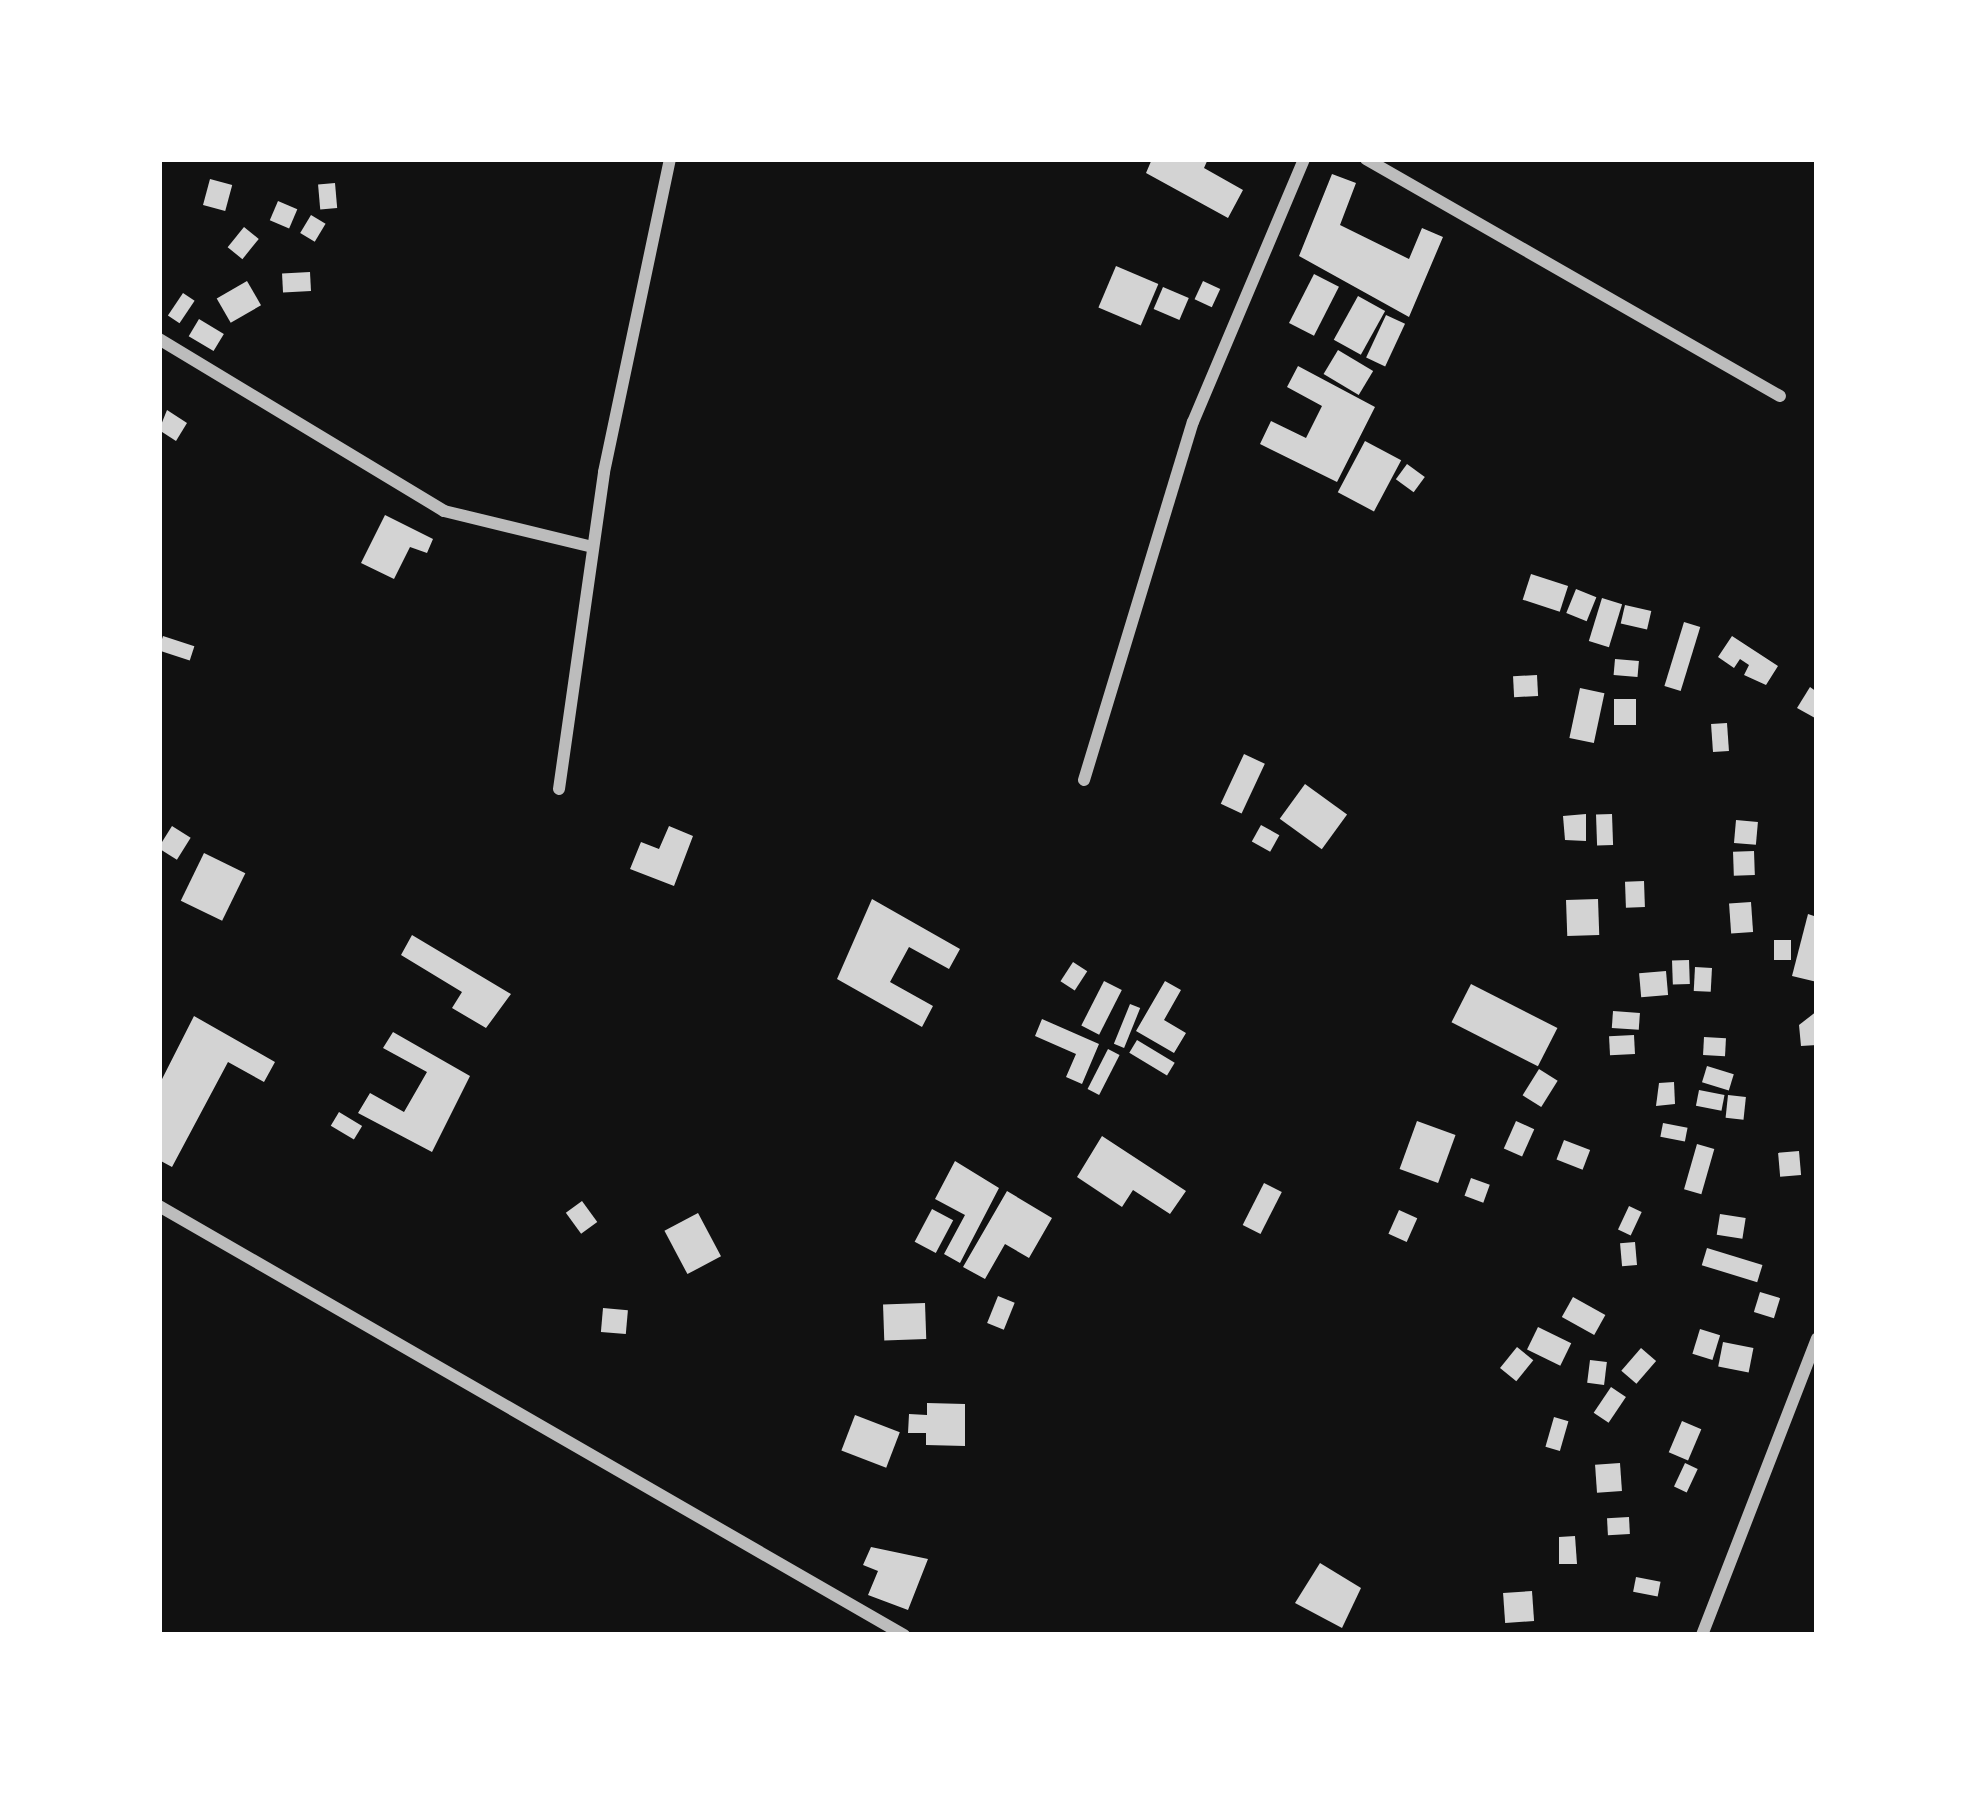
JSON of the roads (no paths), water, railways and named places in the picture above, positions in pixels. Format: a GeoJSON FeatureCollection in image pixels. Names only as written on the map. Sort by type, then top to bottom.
{"type":"FeatureCollection","features":[{"type":"Feature","properties":{"kind":"street"},"geometry":{"type":"LineString","coordinates":[[559,790],[593,547],[670,159]]}},
{"type":"Feature","properties":{"kind":"street"},"geometry":{"type":"LineString","coordinates":[[1084,780],[1193,422],[1300,183],[1304,159]]}},
{"type":"Feature","properties":{"kind":"street"},"geometry":{"type":"LineString","coordinates":[[1366,159],[1780,396]]}},
{"type":"Feature","properties":{"kind":"street"},"geometry":{"type":"LineString","coordinates":[[159,339],[444,511],[593,547]]}},
{"type":"Feature","properties":{"kind":"street"},"geometry":{"type":"LineString","coordinates":[[159,1206],[904,1635]]}},
{"type":"Feature","properties":{"kind":"street"},"geometry":{"type":"LineString","coordinates":[[1702,1635],[1817,1338]]}}]}
